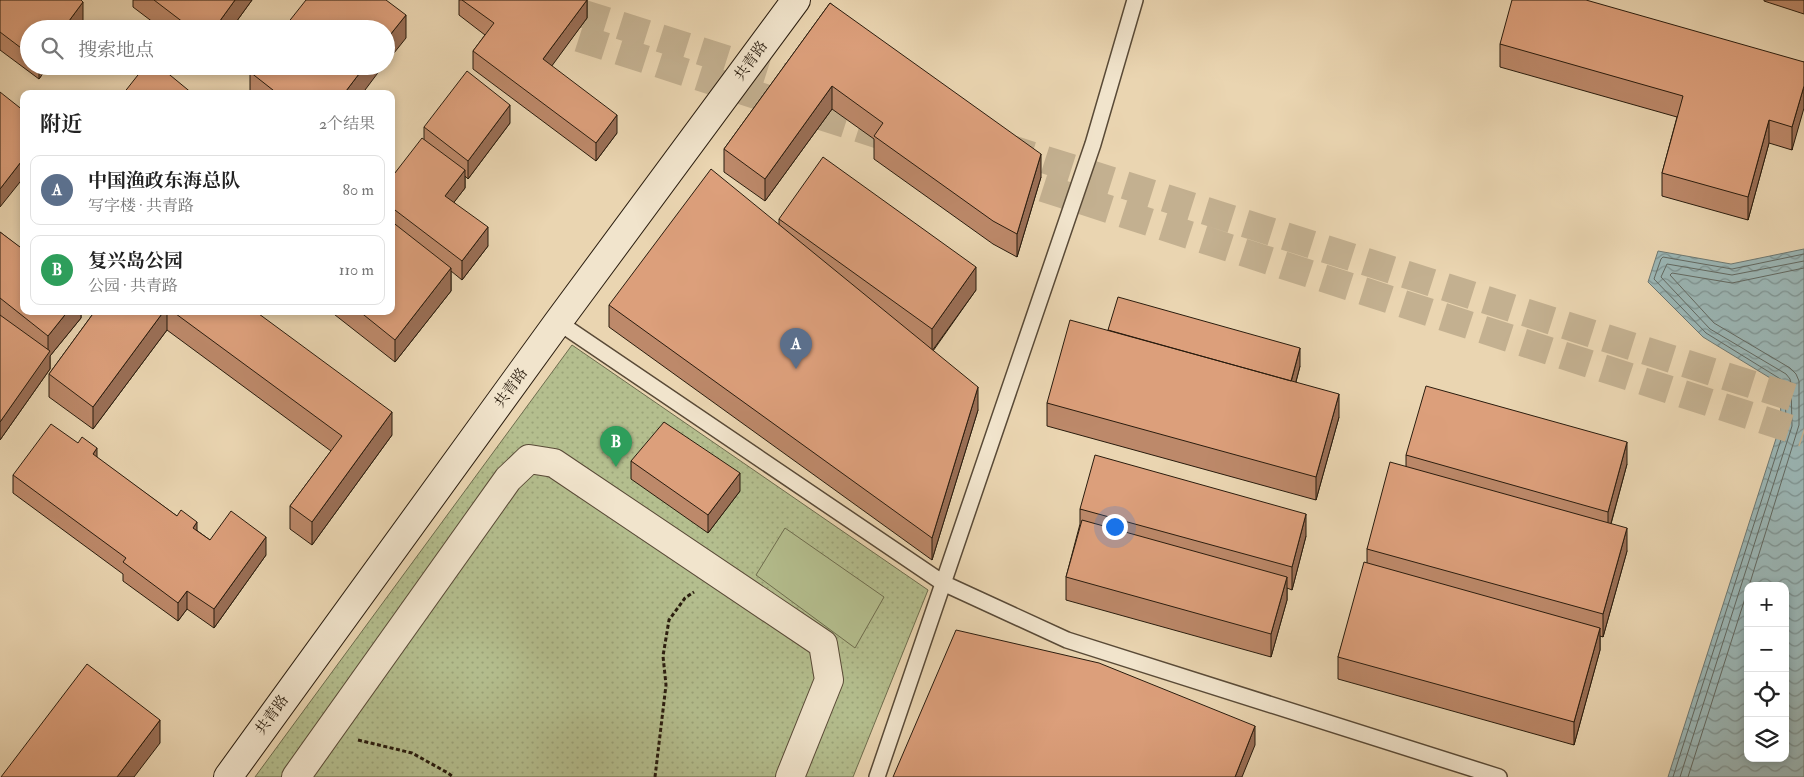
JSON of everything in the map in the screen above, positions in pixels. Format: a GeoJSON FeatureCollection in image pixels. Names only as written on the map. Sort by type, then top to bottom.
{"type":"FeatureCollection","features":[{"type":"Feature","properties":{"kind":"street","name":"共青路"},"geometry":{"type":"LineString","coordinates":[[228,777],[558,322],[796,0]]}},
{"type":"Feature","properties":{"kind":"street"},"geometry":{"type":"LineString","coordinates":[[296,777],[508,479],[529,459],[554,463],[823,644],[829,680],[790,777]]}},
{"type":"Feature","properties":{"kind":"lane"},"geometry":{"type":"LineString","coordinates":[[877,777],[1093,144],[1135,0]]}},
{"type":"Feature","properties":{"kind":"lane"},"geometry":{"type":"LineString","coordinates":[[558,322],[943,582],[1067,640],[1498,777]]}},
{"type":"Feature","properties":{"kind":"path"},"geometry":{"type":"LineString","coordinates":[[655,777],[666,685],[663,656],[669,620],[685,598],[720,574]]}},
{"type":"Feature","properties":{"kind":"path"},"geometry":{"type":"LineString","coordinates":[[328,732],[377,746],[412,753],[453,777]]}},
{"type":"Feature","properties":{"kind":"green space"},"geometry":{"type":"Polygon","coordinates":[[[572,345],[928,590],[853,777],[255,777],[572,345]]]}},
{"type":"Feature","properties":{"kind":"green space"},"geometry":{"type":"Polygon","coordinates":[[[785,528],[884,597],[855,648],[756,575],[785,528]]]}},
{"type":"Feature","properties":{"kind":"water"},"geometry":{"type":"Polygon","coordinates":[[[1804,249],[1804,777],[1668,777],[1781,423],[1780,384],[1703,337],[1648,282],[1658,251],[1731,264],[1804,249]]]}},
{"type":"Feature","properties":{"kind":"building"},"geometry":{"type":"Polygon","coordinates":[[[0,0],[81,0],[83,2],[70,20],[20,20],[20,47],[0,32],[0,0]]]}},
{"type":"Feature","properties":{"kind":"building"},"geometry":{"type":"Polygon","coordinates":[[[154,0],[235,0],[221,20],[180,20],[154,0]]]}},
{"type":"Feature","properties":{"kind":"building"},"geometry":{"type":"Polygon","coordinates":[[[306,0],[386,0],[406,15],[395,29],[395,20],[290,20],[306,0]]]}},
{"type":"Feature","properties":{"kind":"building"},"geometry":{"type":"Polygon","coordinates":[[[462,0],[587,0],[543,59],[617,115],[596,143],[473,51],[494,23],[462,0]]]}},
{"type":"Feature","properties":{"kind":"building"},"geometry":{"type":"Polygon","coordinates":[[[1512,0],[1586,0],[1804,62],[1804,86],[1792,127],[1769,120],[1748,197],[1662,173],[1683,96],[1500,44],[1512,0]]]}},
{"type":"Feature","properties":{"kind":"building"},"geometry":{"type":"Polygon","coordinates":[[[830,3],[1041,154],[1017,234],[993,221],[874,136],[883,123],[832,86],[765,179],[724,149],[830,3]]]}},
{"type":"Feature","properties":{"kind":"building"},"geometry":{"type":"Polygon","coordinates":[[[467,71],[510,105],[468,161],[424,127],[467,71]]]}},
{"type":"Feature","properties":{"kind":"building"},"geometry":{"type":"Polygon","coordinates":[[[138,75],[170,75],[188,90],[126,90],[138,75]]]}},
{"type":"Feature","properties":{"kind":"building"},"geometry":{"type":"Polygon","coordinates":[[[254,75],[358,75],[347,90],[273,90],[254,75]]]}},
{"type":"Feature","properties":{"kind":"building"},"geometry":{"type":"Polygon","coordinates":[[[0,92],[20,108],[20,163],[0,189],[0,92]]]}},
{"type":"Feature","properties":{"kind":"building"},"geometry":{"type":"Polygon","coordinates":[[[422,138],[465,170],[445,196],[488,227],[462,261],[395,210],[395,173],[422,138]]]}},
{"type":"Feature","properties":{"kind":"building"},"geometry":{"type":"Polygon","coordinates":[[[823,157],[976,267],[932,329],[779,219],[823,157]]]}},
{"type":"Feature","properties":{"kind":"building"},"geometry":{"type":"Polygon","coordinates":[[[711,169],[978,387],[932,538],[609,305],[711,169]]]}},
{"type":"Feature","properties":{"kind":"building"},"geometry":{"type":"Polygon","coordinates":[[[395,224],[451,268],[395,340],[364,315],[395,315],[395,224]]]}},
{"type":"Feature","properties":{"kind":"building"},"geometry":{"type":"Polygon","coordinates":[[[0,232],[20,247],[20,314],[0,298],[0,232]]]}},
{"type":"Feature","properties":{"kind":"building"},"geometry":{"type":"Polygon","coordinates":[[[1118,297],[1300,348],[1291,381],[1108,330],[1118,297]]]}},
{"type":"Feature","properties":{"kind":"building"},"geometry":{"type":"Polygon","coordinates":[[[0,315],[50,351],[0,422],[0,315]]]}},
{"type":"Feature","properties":{"kind":"building"},"geometry":{"type":"Polygon","coordinates":[[[21,315],[65,315],[48,336],[21,315]]]}},
{"type":"Feature","properties":{"kind":"building"},"geometry":{"type":"Polygon","coordinates":[[[92,315],[161,315],[93,407],[49,374],[92,315]]]}},
{"type":"Feature","properties":{"kind":"building"},"geometry":{"type":"Polygon","coordinates":[[[177,315],[260,315],[392,412],[312,522],[290,506],[342,436],[177,315]]]}},
{"type":"Feature","properties":{"kind":"building"},"geometry":{"type":"Polygon","coordinates":[[[1070,320],[1339,394],[1316,477],[1047,403],[1070,320]]]}},
{"type":"Feature","properties":{"kind":"building"},"geometry":{"type":"Polygon","coordinates":[[[1426,386],[1627,442],[1608,512],[1406,455],[1426,386]]]}},
{"type":"Feature","properties":{"kind":"building"},"geometry":{"type":"Polygon","coordinates":[[[664,422],[740,473],[708,515],[631,461],[664,422]]]}},
{"type":"Feature","properties":{"kind":"building"},"geometry":{"type":"Polygon","coordinates":[[[51,424],[78,443],[82,437],[97,448],[93,454],[177,516],[181,510],[197,522],[193,528],[210,540],[231,511],[266,537],[214,609],[187,591],[178,603],[123,562],[126,558],[13,475],[51,424]]]}},
{"type":"Feature","properties":{"kind":"building"},"geometry":{"type":"Polygon","coordinates":[[[1095,455],[1306,514],[1292,567],[1080,509],[1095,455]]]}},
{"type":"Feature","properties":{"kind":"building"},"geometry":{"type":"Polygon","coordinates":[[[1390,462],[1627,528],[1603,614],[1367,549],[1390,462]]]}},
{"type":"Feature","properties":{"kind":"building"},"geometry":{"type":"Polygon","coordinates":[[[1082,520],[1287,577],[1271,634],[1066,577],[1082,520]]]}},
{"type":"Feature","properties":{"kind":"building"},"geometry":{"type":"Polygon","coordinates":[[[1364,562],[1600,628],[1574,722],[1338,657],[1364,562]]]}},
{"type":"Feature","properties":{"kind":"building"},"geometry":{"type":"Polygon","coordinates":[[[956,630],[1099,663],[1255,726],[1235,777],[893,777],[956,630]]]}},
{"type":"Feature","properties":{"kind":"building"},"geometry":{"type":"Polygon","coordinates":[[[87,664],[160,720],[117,777],[1,777],[87,664]]]}},
{"type":"Feature","properties":{"kind":"tunnel"},"geometry":{"type":"LineString","coordinates":[[540,0],[814,87]]}},
{"type":"Feature","properties":{"kind":"tunnel"},"geometry":{"type":"LineString","coordinates":[[539,25],[895,140]]}},
{"type":"Feature","properties":{"kind":"tunnel"},"geometry":{"type":"LineString","coordinates":[[1005,147],[1804,401]]}},
{"type":"Feature","properties":{"kind":"tunnel"},"geometry":{"type":"LineString","coordinates":[[1003,175],[1804,433]]}},
{"type":"Feature","properties":{"kind":"place","name":"中国渔政东海总队"},"geometry":{"type":"Point","coordinates":[796,369]}},
{"type":"Feature","properties":{"kind":"place","name":"复兴岛公园"},"geometry":{"type":"Point","coordinates":[616,467]}}]}
